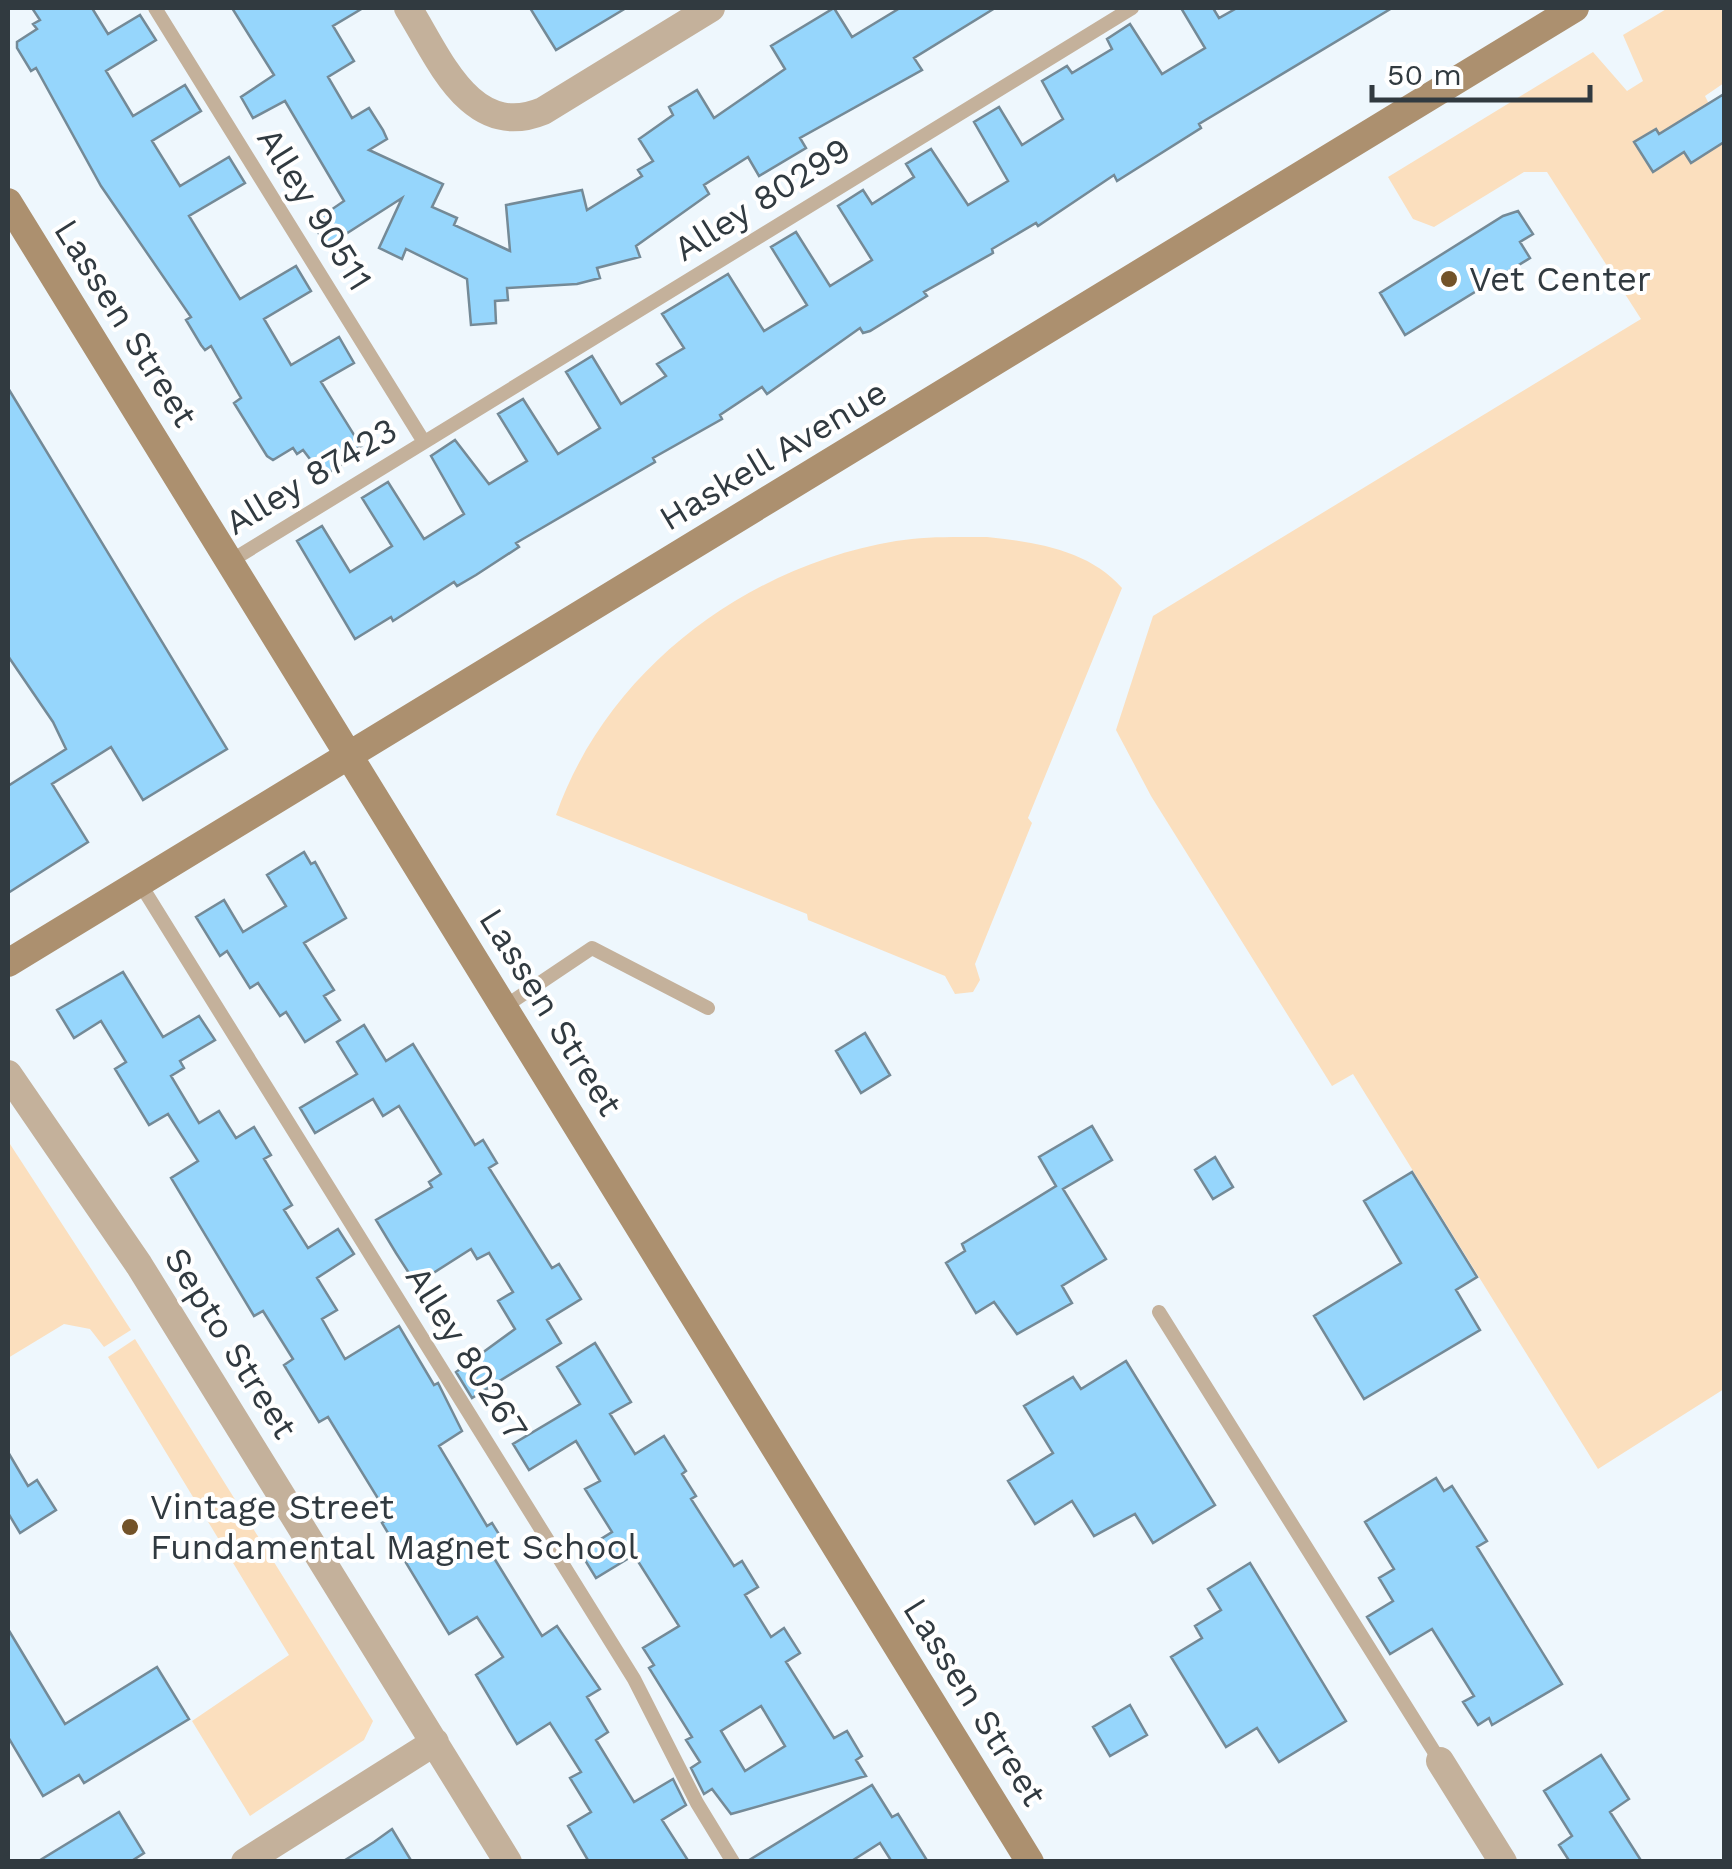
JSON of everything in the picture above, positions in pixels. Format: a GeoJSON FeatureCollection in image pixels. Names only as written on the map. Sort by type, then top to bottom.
{"type":"FeatureCollection","features":[{"type":"Feature","properties":{"kind":"main road","name":"Haskell Avenue"},"geometry":{"type":"LineString","coordinates":[[8,963],[1575,8]]}},
{"type":"Feature","properties":{"kind":"main road","name":"Lassen Street"},"geometry":{"type":"LineString","coordinates":[[8,202],[1030,1862]]}},
{"type":"Feature","properties":{"kind":"street"},"geometry":{"type":"LineString","coordinates":[[408,8],[471,104],[514,118],[543,111],[711,8]]}},
{"type":"Feature","properties":{"kind":"street","name":"Septo Street"},"geometry":{"type":"LineString","coordinates":[[8,1074],[139,1265],[508,1862]]}},
{"type":"Feature","properties":{"kind":"street"},"geometry":{"type":"LineString","coordinates":[[245,1862],[435,1742]]}},
{"type":"Feature","properties":{"kind":"street"},"geometry":{"type":"LineString","coordinates":[[1440,1762],[1503,1862]]}},
{"type":"Feature","properties":{"kind":"lane","name":"Alley 90511"},"geometry":{"type":"LineString","coordinates":[[155,8],[424,442]]}},
{"type":"Feature","properties":{"kind":"lane","name":"Alley 80299"},"geometry":{"type":"LineString","coordinates":[[424,442],[1132,8]]}},
{"type":"Feature","properties":{"kind":"lane","name":"Alley 87423"},"geometry":{"type":"LineString","coordinates":[[229,562],[424,442]]}},
{"type":"Feature","properties":{"kind":"lane","name":"Alley 80267"},"geometry":{"type":"LineString","coordinates":[[139,882],[634,1679],[697,1803],[733,1862]]}},
{"type":"Feature","properties":{"kind":"lane"},"geometry":{"type":"LineString","coordinates":[[504,1008],[592,948],[708,1008]]}},
{"type":"Feature","properties":{"kind":"lane"},"geometry":{"type":"LineString","coordinates":[[1159,1312],[1440,1762]]}},
{"type":"Feature","properties":{"kind":"shaded area"},"geometry":{"type":"Polygon","coordinates":[[[1668,8],[1724,8],[1724,83],[1705,96],[1709,104],[1659,134],[1655,129],[1635,143],[1653,171],[1684,152],[1691,163],[1724,142],[1724,1389],[1598,1469],[1353,1074],[1332,1086],[1151,796],[1116,730],[1153,616],[1641,319],[1547,172],[1524,172],[1434,227],[1413,219],[1388,177],[1593,52],[1627,91],[1643,81],[1623,35],[1668,8]]]}},
{"type":"Feature","properties":{"kind":"shaded area"},"geometry":{"type":"Polygon","coordinates":[[[987,537],[1042,545],[1077,556],[1109,575],[1122,588],[1028,818],[1032,823],[975,964],[980,980],[973,992],[955,994],[945,976],[808,920],[807,914],[556,815],[579,763],[610,715],[646,671],[689,633],[736,600],[787,574],[840,554],[907,539],[987,537]]]}},
{"type":"Feature","properties":{"kind":"shaded area"},"geometry":{"type":"Polygon","coordinates":[[[8,1141],[131,1330],[104,1347],[90,1329],[64,1324],[8,1358],[8,1141]]]}},
{"type":"Feature","properties":{"kind":"shaded area"},"geometry":{"type":"Polygon","coordinates":[[[135,1339],[373,1721],[364,1740],[250,1816],[192,1721],[289,1655],[108,1357],[135,1339]]]}},
{"type":"Feature","properties":{"kind":"building"},"geometry":{"type":"Polygon","coordinates":[[[32,8],[92,8],[108,34],[140,15],[156,40],[106,71],[133,116],[185,85],[201,111],[152,141],[180,186],[229,157],[245,183],[189,216],[240,299],[296,266],[311,291],[264,319],[291,365],[339,337],[354,363],[321,382],[361,446],[353,451],[356,456],[323,476],[303,450],[297,454],[293,448],[273,460],[267,456],[234,403],[241,398],[211,346],[205,350],[201,345],[186,320],[191,317],[101,186],[36,68],[31,71],[17,48],[17,42],[37,29],[33,24],[40,20],[32,8]]]}},
{"type":"Feature","properties":{"kind":"building"},"geometry":{"type":"Polygon","coordinates":[[[232,8],[363,8],[333,26],[354,61],[328,77],[352,118],[369,108],[383,130],[387,139],[369,150],[443,184],[432,207],[457,218],[454,225],[510,251],[506,205],[582,190],[587,210],[642,176],[638,170],[653,161],[639,139],[673,115],[669,107],[697,90],[714,118],[785,69],[771,46],[834,8],[852,37],[900,8],[995,8],[914,58],[922,70],[800,138],[806,148],[759,176],[748,157],[704,185],[709,194],[636,246],[640,257],[597,268],[600,278],[577,284],[507,288],[508,300],[495,301],[496,323],[471,325],[467,279],[406,249],[402,259],[379,248],[402,198],[327,246],[312,223],[344,201],[285,101],[253,118],[241,97],[274,75],[232,8]]]}},
{"type":"Feature","properties":{"kind":"building"},"geometry":{"type":"Polygon","coordinates":[[[530,8],[626,8],[556,50],[530,8]]]}},
{"type":"Feature","properties":{"kind":"building"},"geometry":{"type":"Polygon","coordinates":[[[1181,8],[1213,8],[1219,18],[1237,8],[1392,8],[1199,124],[1201,128],[1117,181],[1114,175],[1038,226],[1036,223],[992,249],[993,253],[924,292],[927,296],[870,331],[863,333],[860,328],[767,394],[762,387],[720,415],[722,419],[653,458],[655,462],[516,543],[519,547],[476,575],[457,586],[454,582],[393,621],[391,617],[355,639],[297,541],[322,526],[350,572],[392,546],[362,498],[388,482],[424,539],[464,514],[431,456],[455,440],[489,484],[527,461],[498,414],[523,399],[558,454],[600,428],[566,372],[592,356],[621,404],[666,376],[657,364],[684,348],[662,314],[728,274],[764,331],[807,305],[771,247],[796,232],[830,286],[872,260],[838,206],[863,190],[872,204],[914,177],[906,164],[931,149],[968,205],[1008,181],[974,122],[999,107],[1022,145],[1063,119],[1042,81],[1067,66],[1072,73],[1112,49],[1107,39],[1130,24],[1162,74],[1205,48],[1181,8]]]}},
{"type":"Feature","properties":{"kind":"building"},"geometry":{"type":"Polygon","coordinates":[[[1724,94],[1724,142],[1691,163],[1684,152],[1653,172],[1634,142],[1656,129],[1659,134],[1724,94]]]}},
{"type":"Feature","properties":{"kind":"building","name":"Vet Center"},"geometry":{"type":"Polygon","coordinates":[[[1518,211],[1533,234],[1520,242],[1530,258],[1405,335],[1380,293],[1503,216],[1518,211]]]}},
{"type":"Feature","properties":{"kind":"building"},"geometry":{"type":"Polygon","coordinates":[[[8,388],[227,749],[143,800],[111,747],[52,784],[88,842],[8,893],[8,786],[66,749],[53,722],[8,656],[8,388]]]}},
{"type":"Feature","properties":{"kind":"building"},"geometry":{"type":"Polygon","coordinates":[[[304,852],[311,864],[315,862],[346,918],[304,943],[334,990],[324,996],[340,1020],[305,1042],[286,1012],[280,1016],[258,983],[250,988],[227,951],[220,956],[196,917],[224,900],[243,932],[286,906],[267,875],[304,852]]]}},
{"type":"Feature","properties":{"kind":"building"},"geometry":{"type":"Polygon","coordinates":[[[123,972],[163,1037],[199,1016],[215,1040],[180,1061],[184,1068],[171,1076],[199,1123],[219,1111],[236,1138],[254,1127],[271,1155],[264,1159],[292,1205],[284,1210],[308,1248],[338,1229],[354,1254],[317,1278],[337,1310],[322,1319],[345,1359],[399,1326],[434,1385],[438,1383],[462,1431],[439,1446],[487,1526],[492,1523],[505,1544],[494,1558],[542,1636],[557,1626],[600,1689],[587,1697],[608,1732],[596,1740],[634,1802],[673,1779],[686,1805],[662,1820],[689,1862],[589,1862],[568,1826],[591,1812],[570,1778],[581,1772],[550,1723],[517,1744],[476,1675],[503,1657],[477,1617],[449,1634],[382,1523],[390,1518],[328,1417],[319,1422],[284,1365],[293,1359],[263,1311],[254,1316],[171,1178],[198,1161],[168,1114],[149,1125],[115,1069],[126,1062],[101,1021],[74,1038],[57,1010],[123,972]]]}},
{"type":"Feature","properties":{"kind":"building"},"geometry":{"type":"Polygon","coordinates":[[[364,1025],[386,1061],[413,1044],[475,1145],[483,1140],[497,1163],[489,1168],[552,1268],[559,1264],[581,1299],[547,1320],[561,1343],[472,1398],[456,1372],[515,1329],[498,1301],[513,1292],[489,1253],[477,1259],[471,1249],[416,1284],[396,1253],[376,1220],[432,1187],[429,1182],[441,1174],[399,1106],[383,1116],[373,1099],[315,1133],[300,1108],[357,1074],[337,1042],[364,1025]]]}},
{"type":"Feature","properties":{"kind":"building"},"geometry":{"type":"Polygon","coordinates":[[[865,1033],[890,1075],[861,1093],[836,1051],[865,1033]]]}},
{"type":"Feature","properties":{"kind":"building"},"geometry":{"type":"Polygon","coordinates":[[[1092,1126],[1112,1160],[1063,1189],[1106,1259],[1062,1286],[1072,1303],[1017,1334],[994,1302],[976,1313],[946,1263],[965,1251],[962,1244],[1056,1186],[1039,1157],[1092,1126]]]}},
{"type":"Feature","properties":{"kind":"building"},"geometry":{"type":"Polygon","coordinates":[[[1215,1157],[1233,1187],[1213,1199],[1195,1170],[1215,1157]]]}},
{"type":"Feature","properties":{"kind":"building"},"geometry":{"type":"Polygon","coordinates":[[[1412,1172],[1477,1277],[1456,1290],[1480,1330],[1364,1399],[1314,1316],[1401,1263],[1364,1201],[1412,1172]]]}},
{"type":"Feature","properties":{"kind":"building"},"geometry":{"type":"Polygon","coordinates":[[[595,1343],[631,1402],[610,1414],[635,1454],[664,1436],[686,1471],[682,1474],[696,1496],[691,1499],[734,1566],[742,1561],[758,1587],[745,1595],[771,1637],[784,1628],[800,1653],[786,1662],[834,1738],[847,1731],[862,1756],[856,1760],[866,1776],[731,1814],[712,1789],[704,1794],[691,1768],[700,1762],[686,1740],[692,1737],[649,1668],[654,1665],[643,1648],[679,1626],[634,1555],[596,1578],[580,1552],[612,1532],[585,1489],[600,1481],[576,1441],[529,1470],[513,1444],[580,1404],[557,1367],[595,1343]],[[761,1706],[721,1731],[745,1771],[785,1746],[761,1706]]]}},
{"type":"Feature","properties":{"kind":"building"},"geometry":{"type":"Polygon","coordinates":[[[1126,1361],[1215,1505],[1153,1543],[1135,1514],[1094,1536],[1072,1501],[1035,1524],[1008,1481],[1053,1453],[1024,1406],[1073,1377],[1081,1389],[1126,1361]]]}},
{"type":"Feature","properties":{"kind":"building"},"geometry":{"type":"Polygon","coordinates":[[[8,1452],[28,1486],[37,1480],[56,1510],[20,1533],[8,1513],[8,1452]]]}},
{"type":"Feature","properties":{"kind":"building"},"geometry":{"type":"Polygon","coordinates":[[[1436,1478],[1444,1491],[1452,1486],[1487,1541],[1477,1547],[1562,1684],[1492,1725],[1489,1718],[1478,1725],[1463,1702],[1474,1696],[1432,1629],[1390,1654],[1367,1617],[1393,1601],[1379,1578],[1394,1569],[1365,1522],[1436,1478]]]}},
{"type":"Feature","properties":{"kind":"building"},"geometry":{"type":"Polygon","coordinates":[[[1250,1563],[1346,1721],[1279,1762],[1257,1728],[1226,1747],[1171,1657],[1202,1638],[1195,1626],[1221,1610],[1208,1589],[1250,1563]]]}},
{"type":"Feature","properties":{"kind":"building"},"geometry":{"type":"Polygon","coordinates":[[[8,1629],[65,1724],[157,1667],[189,1719],[84,1783],[79,1775],[43,1796],[8,1737],[8,1629]]]}},
{"type":"Feature","properties":{"kind":"building"},"geometry":{"type":"Polygon","coordinates":[[[1130,1705],[1147,1735],[1110,1756],[1093,1727],[1130,1705]]]}},
{"type":"Feature","properties":{"kind":"building"},"geometry":{"type":"Polygon","coordinates":[[[1601,1755],[1629,1799],[1610,1812],[1642,1862],[1570,1862],[1559,1845],[1572,1836],[1544,1791],[1601,1755]]]}},
{"type":"Feature","properties":{"kind":"building"},"geometry":{"type":"Polygon","coordinates":[[[872,1785],[892,1817],[898,1814],[928,1862],[892,1862],[880,1843],[850,1862],[746,1862],[872,1785]]]}},
{"type":"Feature","properties":{"kind":"building"},"geometry":{"type":"Polygon","coordinates":[[[119,1812],[144,1853],[130,1862],[37,1862],[119,1812]]]}},
{"type":"Feature","properties":{"kind":"building"},"geometry":{"type":"Polygon","coordinates":[[[392,1829],[412,1862],[342,1862],[374,1842],[392,1829]]]}},
{"type":"Feature","properties":{"kind":"place","name":"Vet Center"},"geometry":{"type":"Point","coordinates":[1449,279]}},
{"type":"Feature","properties":{"kind":"place","name":"Vintage Street Fundamental Magnet School"},"geometry":{"type":"Point","coordinates":[130,1527]}}]}
